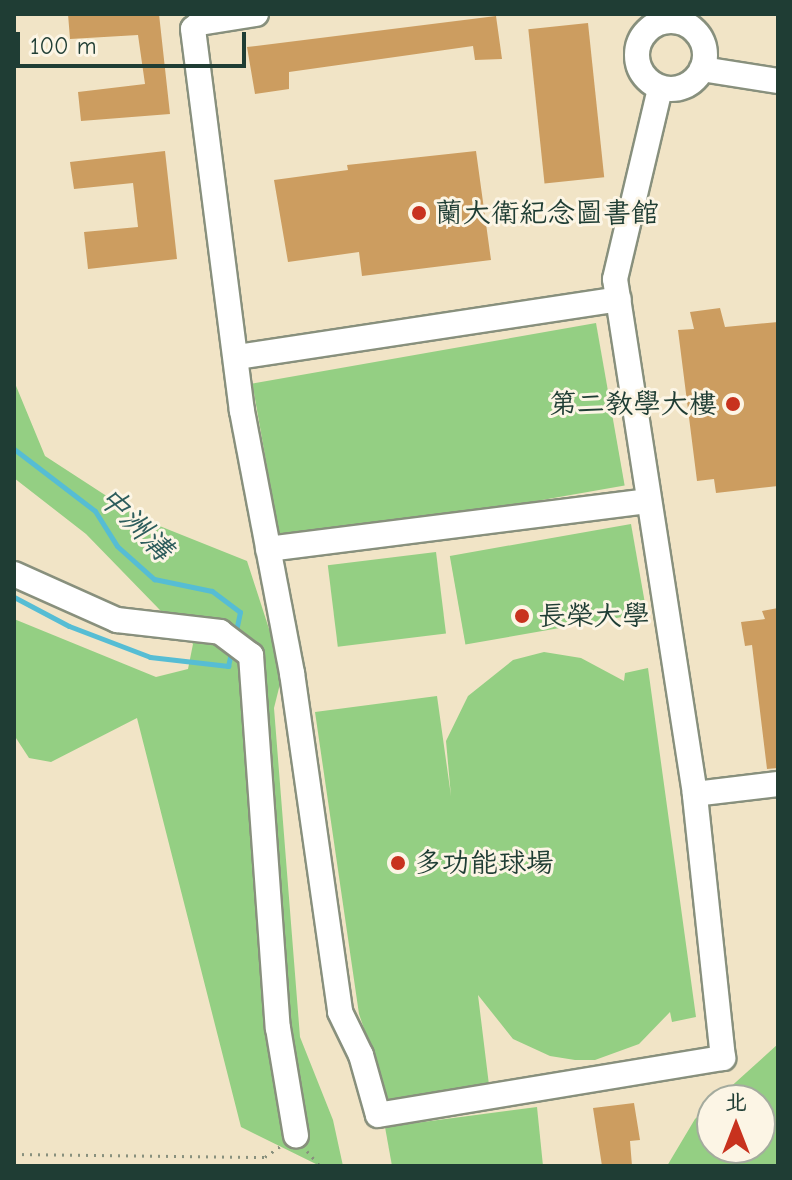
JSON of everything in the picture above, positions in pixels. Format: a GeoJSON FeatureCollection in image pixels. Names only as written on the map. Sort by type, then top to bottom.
{"type":"FeatureCollection","features":[{"type":"Feature","properties":{"kind":"lane"},"geometry":{"type":"LineString","coordinates":[[256,14],[200,23],[193,29],[237,357],[292,673],[340,1012],[361,1055],[378,1115],[723,1058],[695,794],[647,501],[615,279],[660,89]]}},
{"type":"Feature","properties":{"kind":"lane"},"geometry":{"type":"LineString","coordinates":[[672,17],[696,31],[705,56],[702,69],[683,87],[660,89],[645,78],[636,53],[647,29],[672,17]]}},
{"type":"Feature","properties":{"kind":"lane"},"geometry":{"type":"LineString","coordinates":[[702,69],[778,81]]}},
{"type":"Feature","properties":{"kind":"lane"},"geometry":{"type":"LineString","coordinates":[[237,357],[619,299]]}},
{"type":"Feature","properties":{"kind":"lane"},"geometry":{"type":"LineString","coordinates":[[268,549],[647,501]]}},
{"type":"Feature","properties":{"kind":"lane"},"geometry":{"type":"LineString","coordinates":[[14,574],[117,620],[220,632],[251,655],[278,1028],[296,1136]]}},
{"type":"Feature","properties":{"kind":"lane"},"geometry":{"type":"LineString","coordinates":[[695,794],[778,784]]}},
{"type":"Feature","properties":{"kind":"path"},"geometry":{"type":"LineString","coordinates":[[14,1154],[265,1157],[296,1136]]}},
{"type":"Feature","properties":{"kind":"green space"},"geometry":{"type":"Polygon","coordinates":[[[596,323],[625,485],[281,546],[252,384],[596,323]]]}},
{"type":"Feature","properties":{"kind":"green space"},"geometry":{"type":"Polygon","coordinates":[[[14,381],[45,456],[142,519],[247,561],[283,672],[274,708],[300,1037],[333,1120],[343,1166],[320,1166],[241,1127],[137,718],[51,762],[29,758],[14,735],[14,619],[156,677],[188,669],[193,644],[86,534],[14,478],[14,381]]]}},
{"type":"Feature","properties":{"kind":"green space"},"geometry":{"type":"Polygon","coordinates":[[[631,524],[647,613],[465,645],[450,556],[631,524]]]}},
{"type":"Feature","properties":{"kind":"green space"},"geometry":{"type":"Polygon","coordinates":[[[436,552],[446,633],[338,647],[328,565],[436,552]]]}},
{"type":"Feature","properties":{"kind":"green space"},"geometry":{"type":"Polygon","coordinates":[[[544,652],[581,658],[624,681],[625,673],[648,668],[696,1017],[672,1022],[670,1012],[639,1044],[595,1060],[575,1060],[550,1056],[513,1039],[478,995],[489,1085],[388,1099],[359,1014],[315,712],[437,696],[451,796],[446,741],[468,696],[513,660],[544,652]]]}},
{"type":"Feature","properties":{"kind":"green space"},"geometry":{"type":"Polygon","coordinates":[[[778,1044],[778,1166],[667,1166],[696,1118],[696,1164],[776,1164],[776,1084],[734,1084],[778,1044]]]}},
{"type":"Feature","properties":{"kind":"green space"},"geometry":{"type":"Polygon","coordinates":[[[537,1107],[543,1166],[392,1166],[385,1127],[537,1107]]]}},
{"type":"Feature","properties":{"kind":"building"},"geometry":{"type":"Polygon","coordinates":[[[68,14],[159,14],[170,114],[81,121],[78,92],[145,84],[138,35],[70,39],[68,14]]]}},
{"type":"Feature","properties":{"kind":"building"},"geometry":{"type":"Polygon","coordinates":[[[496,16],[502,59],[475,60],[473,46],[289,72],[289,89],[255,94],[247,47],[496,16]]]}},
{"type":"Feature","properties":{"kind":"building"},"geometry":{"type":"Polygon","coordinates":[[[588,23],[604,177],[545,183],[528,29],[588,23]]]}},
{"type":"Feature","properties":{"kind":"building"},"geometry":{"type":"Polygon","coordinates":[[[165,151],[177,259],[88,269],[84,232],[138,227],[133,183],[74,189],[70,162],[165,151]]]}},
{"type":"Feature","properties":{"kind":"building","name":"蘭大衛紀念圖書館"},"geometry":{"type":"Polygon","coordinates":[[[476,151],[491,260],[362,276],[359,252],[288,262],[274,180],[348,170],[347,165],[476,151]]]}},
{"type":"Feature","properties":{"kind":"building","name":"第二教學大樓"},"geometry":{"type":"Polygon","coordinates":[[[720,308],[725,327],[778,322],[778,486],[716,493],[714,479],[697,481],[678,330],[694,329],[690,312],[720,308]]]}},
{"type":"Feature","properties":{"kind":"building"},"geometry":{"type":"Polygon","coordinates":[[[778,608],[778,768],[767,769],[752,645],[745,646],[741,622],[765,619],[762,611],[778,608]]]}},
{"type":"Feature","properties":{"kind":"building"},"geometry":{"type":"Polygon","coordinates":[[[634,1103],[640,1140],[630,1141],[632,1166],[602,1166],[593,1108],[634,1103]]]}},
{"type":"Feature","properties":{"kind":"waterway","name":"中洲溝"},"geometry":{"type":"LineString","coordinates":[[14,449],[95,511],[117,546],[154,579],[212,591],[240,612],[235,635]]}},
{"type":"Feature","properties":{"kind":"waterway","name":"中洲溝"},"geometry":{"type":"LineString","coordinates":[[14,597],[69,626],[150,657],[228,666],[232,649]]}},
{"type":"Feature","properties":{"kind":"place","name":"蘭大衛紀念圖書館"},"geometry":{"type":"Point","coordinates":[419,213]}},
{"type":"Feature","properties":{"kind":"place","name":"第二教學大樓"},"geometry":{"type":"Point","coordinates":[733,404]}},
{"type":"Feature","properties":{"kind":"place","name":"長榮大學"},"geometry":{"type":"Point","coordinates":[522,616]}},
{"type":"Feature","properties":{"kind":"place","name":"多功能球場"},"geometry":{"type":"Point","coordinates":[398,863]}}]}
